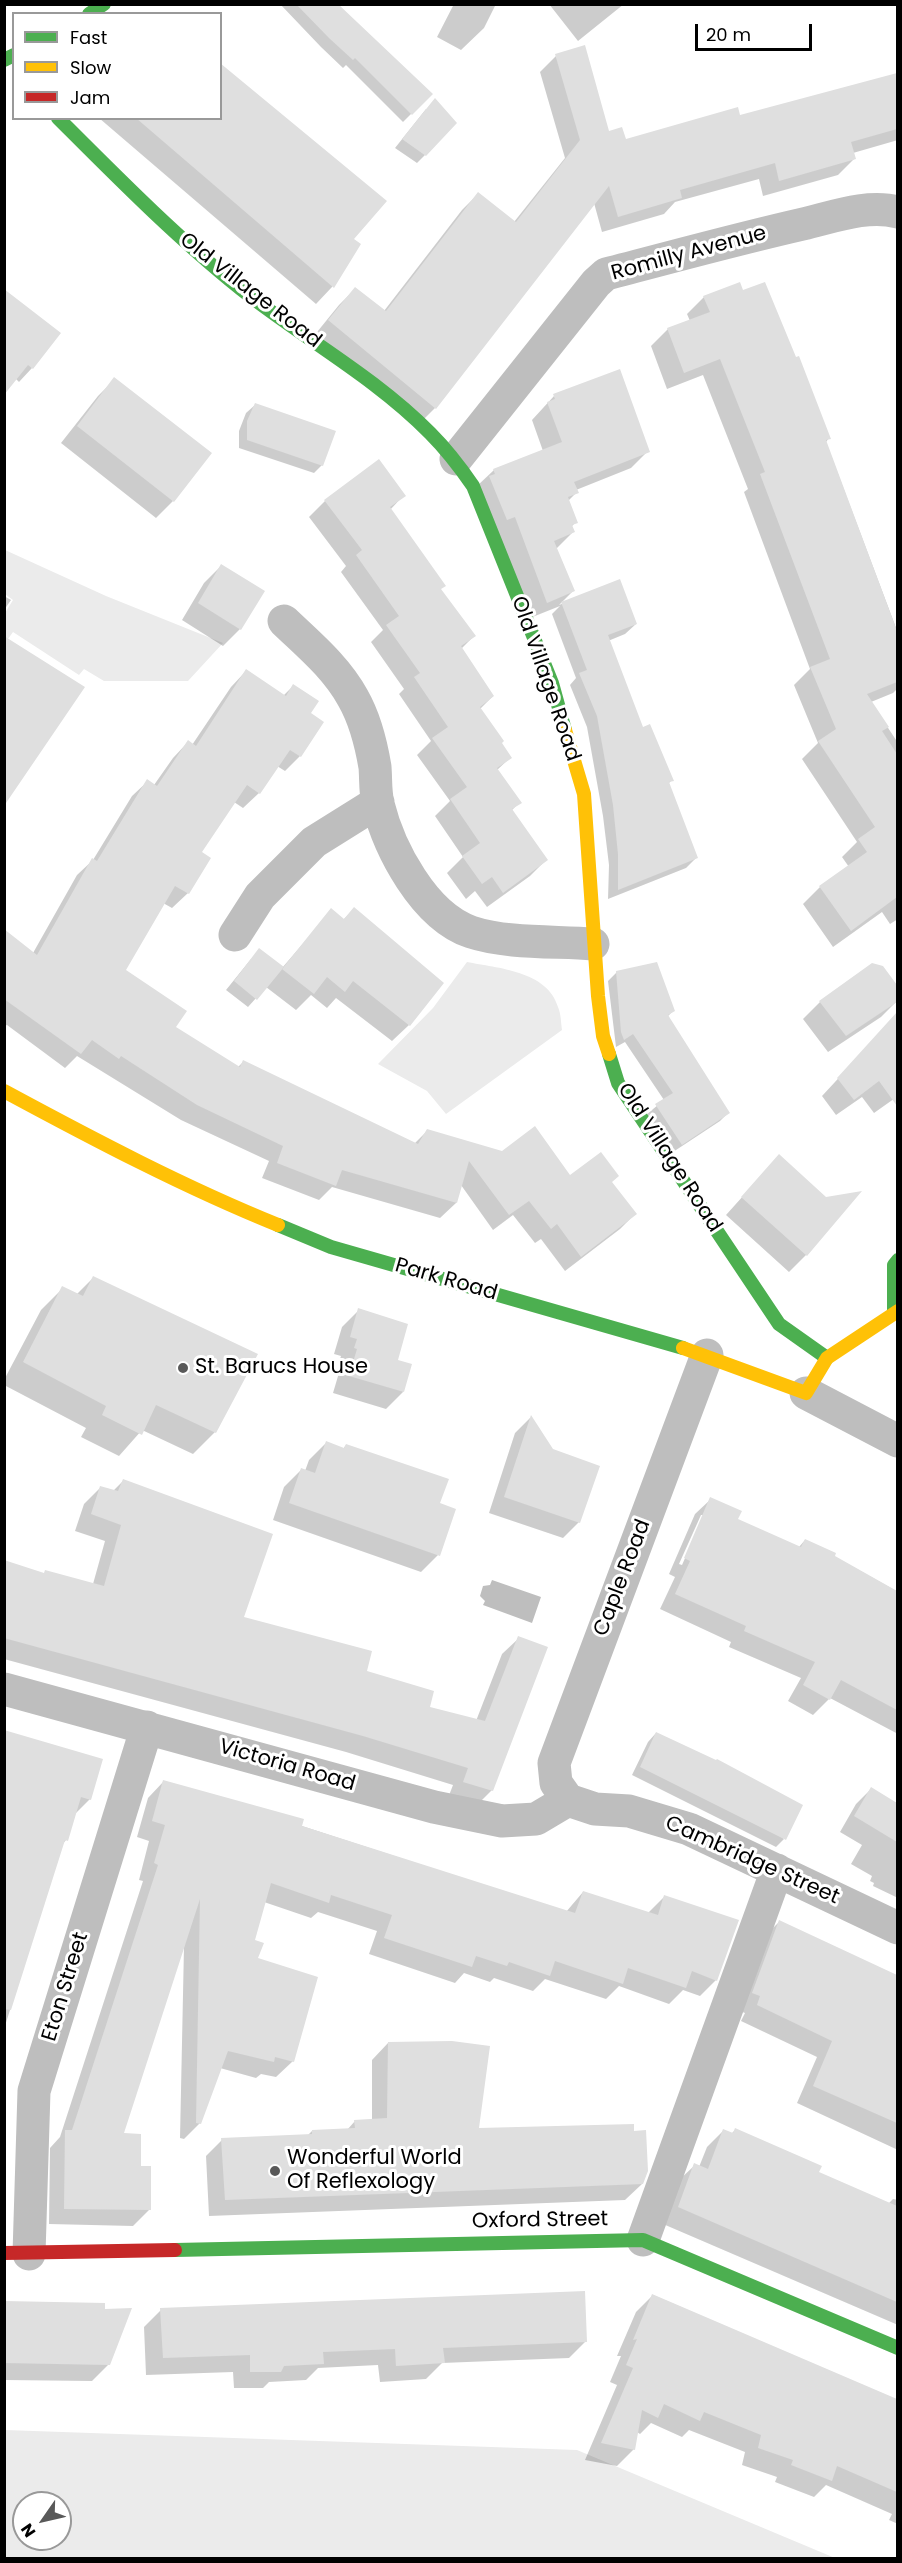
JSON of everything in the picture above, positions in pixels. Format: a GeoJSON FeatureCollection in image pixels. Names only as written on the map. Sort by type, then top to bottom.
{"type":"FeatureCollection","features":[{"type":"Feature","properties":{"kind":"street","name":"Old Village Road"},"geometry":{"type":"LineString","coordinates":[[60,120],[164,224],[267,309],[356,370],[431,432],[456,459],[473,486],[552,683],[584,794],[593,944],[603,1036],[618,1083],[779,1324],[827,1358]]}},
{"type":"Feature","properties":{"kind":"street","name":"Romilly Avenue"},"geometry":{"type":"LineString","coordinates":[[456,459],[596,283],[606,274],[756,235],[865,210],[886,209],[897,212]]}},
{"type":"Feature","properties":{"kind":"street"},"geometry":{"type":"LineString","coordinates":[[284,621],[333,667],[354,699],[368,730],[378,802],[388,834],[420,892],[443,918],[471,932],[498,937],[593,944]]}},
{"type":"Feature","properties":{"kind":"street"},"geometry":{"type":"LineString","coordinates":[[234,935],[260,896],[314,842],[378,802]]}},
{"type":"Feature","properties":{"kind":"street","name":"Park Road"},"geometry":{"type":"LineString","coordinates":[[4,1091],[61,1122],[236,1208],[331,1247],[707,1355],[806,1393],[897,1441]]}},
{"type":"Feature","properties":{"kind":"street"},"geometry":{"type":"LineString","coordinates":[[806,1393],[827,1358],[896,1312],[894,1265],[897,1260]]}},
{"type":"Feature","properties":{"kind":"street","name":"Caple Road"},"geometry":{"type":"LineString","coordinates":[[568,1800],[556,1783],[554,1762],[707,1355]]}},
{"type":"Feature","properties":{"kind":"street","name":"Victoria Road"},"geometry":{"type":"LineString","coordinates":[[4,1689],[434,1807],[502,1821],[536,1819],[568,1800]]}},
{"type":"Feature","properties":{"kind":"street","name":"Eton Street"},"geometry":{"type":"LineString","coordinates":[[17,2254],[34,2091],[147,1727]]}},
{"type":"Feature","properties":{"kind":"street","name":"Cambridge Street"},"geometry":{"type":"LineString","coordinates":[[568,1800],[595,1809],[630,1811],[689,1829],[897,1928]]}},
{"type":"Feature","properties":{"kind":"street"},"geometry":{"type":"LineString","coordinates":[[643,2240],[777,1870]]}},
{"type":"Feature","properties":{"kind":"street","name":"Oxford Street"},"geometry":{"type":"LineString","coordinates":[[17,2254],[643,2240],[897,2348]]}},
{"type":"Feature","properties":{"kind":"shaded area"},"geometry":{"type":"Polygon","coordinates":[[[5,550],[106,596],[223,643],[188,681],[104,681],[84,669],[79,675],[13,632],[5,643],[5,613],[13,600],[5,594],[5,550]]]}},
{"type":"Feature","properties":{"kind":"shaded area"},"geometry":{"type":"Polygon","coordinates":[[[467,962],[520,973],[544,986],[558,1007],[562,1030],[446,1114],[427,1091],[378,1064],[433,1008],[467,962]]]}},
{"type":"Feature","properties":{"kind":"shaded area"},"geometry":{"type":"Polygon","coordinates":[[[492,1580],[541,1597],[532,1623],[483,1605],[485,1601],[480,1596],[483,1586],[490,1585],[492,1580]]]}},
{"type":"Feature","properties":{"kind":"shaded area"},"geometry":{"type":"Polygon","coordinates":[[[5,2430],[577,2450],[835,2558],[5,2558],[5,2430]]]}},
{"type":"Feature","properties":{"kind":"building"},"geometry":{"type":"Polygon","coordinates":[[[296,4],[338,4],[433,94],[412,115],[296,4]]]}},
{"type":"Feature","properties":{"kind":"building"},"geometry":{"type":"Polygon","coordinates":[[[585,45],[609,131],[622,127],[626,139],[738,107],[740,115],[897,73],[897,129],[851,142],[856,159],[779,181],[775,163],[680,190],[682,198],[618,217],[609,186],[436,409],[328,320],[355,287],[386,311],[478,192],[516,222],[580,140],[555,54],[585,45]]]}},
{"type":"Feature","properties":{"kind":"building"},"geometry":{"type":"Polygon","coordinates":[[[222,65],[387,201],[354,239],[361,244],[334,288],[138,120],[222,120],[222,65]]]}},
{"type":"Feature","properties":{"kind":"building"},"geometry":{"type":"Polygon","coordinates":[[[435,98],[457,123],[426,156],[402,139],[435,98]]]}},
{"type":"Feature","properties":{"kind":"building"},"geometry":{"type":"Polygon","coordinates":[[[740,282],[743,290],[765,282],[796,357],[799,356],[831,439],[826,440],[897,631],[897,682],[867,694],[889,727],[882,731],[897,754],[897,897],[851,931],[819,886],[867,852],[858,839],[875,827],[818,741],[836,729],[810,667],[830,659],[760,474],[765,472],[720,359],[684,373],[667,328],[710,312],[703,296],[740,282]]]}},
{"type":"Feature","properties":{"kind":"building"},"geometry":{"type":"Polygon","coordinates":[[[4,289],[61,333],[33,369],[28,365],[4,395],[4,289]]]}},
{"type":"Feature","properties":{"kind":"building"},"geometry":{"type":"Polygon","coordinates":[[[620,369],[650,452],[574,482],[579,493],[568,497],[578,523],[572,525],[575,532],[554,541],[575,591],[547,603],[515,517],[507,520],[489,476],[495,474],[493,469],[562,442],[547,402],[555,399],[553,394],[620,369]]]}},
{"type":"Feature","properties":{"kind":"building"},"geometry":{"type":"Polygon","coordinates":[[[114,377],[212,453],[174,502],[77,426],[114,377]]]}},
{"type":"Feature","properties":{"kind":"building"},"geometry":{"type":"Polygon","coordinates":[[[255,403],[336,431],[323,466],[247,440],[247,421],[255,403]]]}},
{"type":"Feature","properties":{"kind":"building"},"geometry":{"type":"Polygon","coordinates":[[[379,459],[406,496],[390,507],[446,586],[441,589],[476,636],[461,646],[494,696],[480,707],[504,741],[502,743],[512,758],[497,768],[522,803],[512,809],[548,860],[503,893],[492,877],[482,884],[462,856],[480,843],[450,799],[467,787],[432,738],[448,727],[414,677],[420,673],[386,625],[399,616],[356,555],[362,550],[324,500],[379,459]]]}},
{"type":"Feature","properties":{"kind":"building"},"geometry":{"type":"Polygon","coordinates":[[[221,564],[265,591],[241,630],[198,603],[221,564]]]}},
{"type":"Feature","properties":{"kind":"building"},"geometry":{"type":"Polygon","coordinates":[[[620,579],[637,624],[608,635],[643,727],[650,724],[674,781],[669,782],[698,858],[618,890],[618,854],[613,805],[597,716],[579,673],[587,670],[561,602],[620,579]]]}},
{"type":"Feature","properties":{"kind":"building"},"geometry":{"type":"Polygon","coordinates":[[[4,636],[85,687],[4,806],[4,636]]]}},
{"type":"Feature","properties":{"kind":"building"},"geometry":{"type":"Polygon","coordinates":[[[246,669],[286,696],[293,684],[319,701],[311,713],[324,722],[301,757],[290,750],[260,794],[247,785],[202,852],[211,858],[189,894],[175,886],[126,970],[187,1011],[176,1027],[240,1067],[243,1060],[418,1144],[427,1129],[502,1151],[535,1126],[570,1175],[601,1152],[619,1176],[612,1182],[637,1214],[581,1257],[557,1224],[551,1229],[529,1201],[509,1215],[469,1161],[457,1203],[342,1170],[336,1186],[277,1163],[283,1146],[197,1105],[121,1056],[119,1059],[92,1040],[81,1054],[4,999],[4,929],[37,955],[92,858],[97,861],[147,779],[157,786],[188,740],[196,746],[246,669]]]}},
{"type":"Feature","properties":{"kind":"building"},"geometry":{"type":"Polygon","coordinates":[[[354,907],[444,983],[410,1026],[353,981],[345,992],[327,977],[314,994],[282,969],[331,908],[344,919],[354,907]]]}},
{"type":"Feature","properties":{"kind":"building"},"geometry":{"type":"Polygon","coordinates":[[[259,948],[284,967],[257,1000],[234,981],[259,948]]]}},
{"type":"Feature","properties":{"kind":"building"},"geometry":{"type":"Polygon","coordinates":[[[657,962],[675,1011],[668,1015],[730,1113],[682,1145],[655,1104],[673,1093],[633,1034],[624,1040],[621,1032],[616,971],[657,962]]]}},
{"type":"Feature","properties":{"kind":"building"},"geometry":{"type":"Polygon","coordinates":[[[872,963],[883,966],[897,985],[897,1002],[846,1036],[819,1001],[872,963]]]}},
{"type":"Feature","properties":{"kind":"building"},"geometry":{"type":"Polygon","coordinates":[[[897,1012],[897,1106],[879,1081],[854,1100],[837,1078],[897,1012]]]}},
{"type":"Feature","properties":{"kind":"building"},"geometry":{"type":"Polygon","coordinates":[[[779,1154],[826,1197],[862,1191],[807,1256],[741,1197],[779,1154]]]}},
{"type":"Feature","properties":{"kind":"building"},"geometry":{"type":"Polygon","coordinates":[[[93,1276],[258,1354],[216,1433],[156,1405],[142,1435],[102,1415],[106,1406],[23,1362],[62,1286],[83,1296],[93,1276]]]}},
{"type":"Feature","properties":{"kind":"building"},"geometry":{"type":"Polygon","coordinates":[[[358,1308],[408,1324],[398,1360],[412,1364],[404,1392],[349,1376],[357,1349],[354,1348],[357,1339],[350,1337],[358,1308]]]}},
{"type":"Feature","properties":{"kind":"building"},"geometry":{"type":"Polygon","coordinates":[[[531,1415],[553,1449],[600,1466],[580,1523],[504,1497],[531,1415]]]}},
{"type":"Feature","properties":{"kind":"building"},"geometry":{"type":"Polygon","coordinates":[[[326,1441],[344,1448],[346,1444],[449,1479],[440,1503],[456,1509],[440,1556],[289,1503],[301,1468],[315,1473],[326,1441]]]}},
{"type":"Feature","properties":{"kind":"building"},"geometry":{"type":"Polygon","coordinates":[[[123,1479],[273,1534],[244,1617],[372,1651],[367,1671],[434,1691],[430,1707],[485,1721],[518,1636],[548,1647],[493,1791],[463,1782],[468,1768],[363,1736],[4,1638],[4,1560],[44,1573],[45,1570],[104,1586],[121,1525],[91,1514],[100,1486],[118,1491],[123,1479]]]}},
{"type":"Feature","properties":{"kind":"building"},"geometry":{"type":"Polygon","coordinates":[[[710,1497],[742,1511],[738,1519],[801,1547],[805,1539],[836,1553],[835,1556],[897,1591],[897,1710],[841,1680],[830,1700],[803,1685],[815,1662],[744,1631],[746,1626],[675,1594],[690,1561],[684,1558],[710,1497]]]}},
{"type":"Feature","properties":{"kind":"building"},"geometry":{"type":"Polygon","coordinates":[[[4,1730],[103,1759],[91,1800],[81,1797],[68,1841],[65,1840],[11,2010],[4,2009],[4,1730]]]}},
{"type":"Feature","properties":{"kind":"building"},"geometry":{"type":"Polygon","coordinates":[[[656,1732],[717,1759],[803,1805],[786,1840],[640,1767],[656,1732]]]}},
{"type":"Feature","properties":{"kind":"building"},"geometry":{"type":"Polygon","coordinates":[[[163,1780],[304,1819],[302,1826],[575,1913],[583,1891],[658,1915],[664,1895],[739,1920],[717,1981],[692,1971],[686,1988],[628,1968],[623,1984],[555,1961],[550,1976],[509,1962],[507,1966],[476,1956],[472,1967],[384,1938],[392,1915],[331,1895],[329,1903],[271,1883],[255,1940],[264,1943],[258,1958],[318,1977],[294,2062],[275,2057],[274,2062],[228,2051],[201,2124],[196,2123],[200,1899],[124,2133],[141,2134],[141,2166],[151,2166],[151,2210],[64,2209],[65,2130],[72,2130],[158,1865],[154,1863],[165,1825],[152,1821],[163,1780]]]}},
{"type":"Feature","properties":{"kind":"building"},"geometry":{"type":"Polygon","coordinates":[[[871,1787],[897,1803],[897,1842],[854,1816],[871,1787]]]}},
{"type":"Feature","properties":{"kind":"building"},"geometry":{"type":"Polygon","coordinates":[[[779,1920],[897,1975],[897,2123],[813,2086],[832,2041],[757,2005],[760,1996],[752,1993],[779,1920]]]}},
{"type":"Feature","properties":{"kind":"building"},"geometry":{"type":"Polygon","coordinates":[[[452,2041],[490,2046],[479,2128],[634,2124],[634,2131],[646,2130],[648,2171],[643,2184],[225,2200],[221,2138],[312,2134],[312,2130],[355,2128],[354,2120],[387,2118],[388,2042],[452,2041]]]}},
{"type":"Feature","properties":{"kind":"building"},"geometry":{"type":"Polygon","coordinates":[[[735,2128],[822,2166],[819,2172],[897,2206],[897,2302],[678,2207],[694,2163],[708,2169],[723,2129],[733,2133],[735,2128]]]}},
{"type":"Feature","properties":{"kind":"building"},"geometry":{"type":"Polygon","coordinates":[[[585,2291],[587,2342],[443,2348],[445,2363],[396,2366],[395,2349],[323,2352],[324,2364],[284,2366],[281,2372],[250,2372],[250,2355],[163,2358],[160,2308],[585,2291]]]}},
{"type":"Feature","properties":{"kind":"building"},"geometry":{"type":"Polygon","coordinates":[[[652,2294],[897,2399],[897,2492],[837,2466],[832,2481],[791,2465],[793,2460],[758,2448],[761,2435],[704,2412],[700,2421],[664,2404],[658,2418],[642,2410],[635,2450],[601,2443],[633,2368],[626,2365],[637,2339],[633,2340],[652,2294]]]}},
{"type":"Feature","properties":{"kind":"building"},"geometry":{"type":"Polygon","coordinates":[[[4,2301],[105,2303],[105,2309],[132,2308],[110,2365],[4,2363],[4,2301]]]}},
{"type":"Feature","properties":{"kind":"traffic: fast"},"geometry":{"type":"LineString","coordinates":[[92,12],[104,4]]}},
{"type":"Feature","properties":{"kind":"traffic: fast"},"geometry":{"type":"LineString","coordinates":[[4,60],[12,56]]}},
{"type":"Feature","properties":{"kind":"traffic: fast"},"geometry":{"type":"LineString","coordinates":[[60,120],[193,249],[241,289],[386,394],[430,433],[458,465],[473,486],[552,683],[565,730]]}},
{"type":"Feature","properties":{"kind":"traffic: fast"},"geometry":{"type":"LineString","coordinates":[[609,1054],[618,1083],[779,1324],[827,1358]]}},
{"type":"Feature","properties":{"kind":"traffic: fast"},"geometry":{"type":"LineString","coordinates":[[278,1225],[331,1247],[683,1348]]}},
{"type":"Feature","properties":{"kind":"traffic: fast"},"geometry":{"type":"LineString","coordinates":[[894,1313],[894,1265],[898,1260]]}},
{"type":"Feature","properties":{"kind":"traffic: fast"},"geometry":{"type":"LineString","coordinates":[[175,2250],[643,2240],[898,2348]]}},
{"type":"Feature","properties":{"kind":"traffic: slow"},"geometry":{"type":"LineString","coordinates":[[565,730],[584,794],[598,996],[603,1036],[609,1054]]}},
{"type":"Feature","properties":{"kind":"traffic: slow"},"geometry":{"type":"LineString","coordinates":[[4,1091],[173,1179],[278,1225]]}},
{"type":"Feature","properties":{"kind":"traffic: slow"},"geometry":{"type":"LineString","coordinates":[[683,1348],[806,1393],[827,1358],[898,1311]]}},
{"type":"Feature","properties":{"kind":"traffic: jam"},"geometry":{"type":"LineString","coordinates":[[4,2253],[175,2250]]}},
{"type":"Feature","properties":{"kind":"place","name":"St. Barucs House"},"geometry":{"type":"Point","coordinates":[183,1368]}},
{"type":"Feature","properties":{"kind":"place","name":"Wonderful World Of Reflexology"},"geometry":{"type":"Point","coordinates":[275,2171]}}]}
